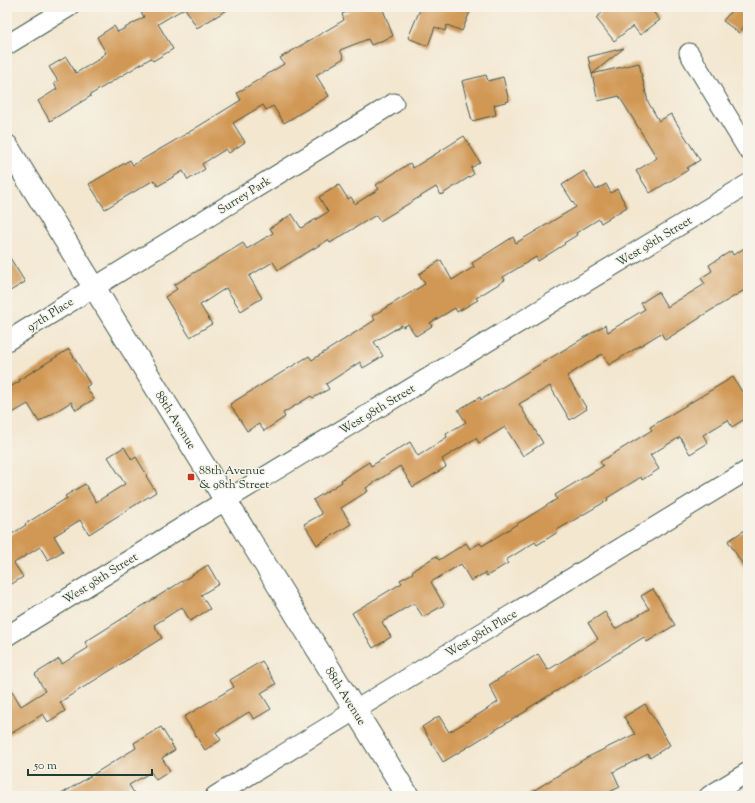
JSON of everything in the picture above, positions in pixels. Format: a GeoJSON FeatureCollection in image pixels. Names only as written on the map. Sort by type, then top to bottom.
{"type":"FeatureCollection","features":[{"type":"Feature","properties":{"kind":"street"},"geometry":{"type":"LineString","coordinates":[[7,45],[69,7]]}},
{"type":"Feature","properties":{"kind":"street"},"geometry":{"type":"LineString","coordinates":[[689,54],[748,150]]}},
{"type":"Feature","properties":{"kind":"street","name":"Surrey Park"},"geometry":{"type":"LineString","coordinates":[[94,287],[394,103]]}},
{"type":"Feature","properties":{"kind":"street","name":"88th Avenue"},"geometry":{"type":"LineString","coordinates":[[7,146],[408,796]]}},
{"type":"Feature","properties":{"kind":"street","name":"West 98th Street"},"geometry":{"type":"LineString","coordinates":[[7,636],[226,501],[748,184]]}},
{"type":"Feature","properties":{"kind":"street","name":"97th Place"},"geometry":{"type":"LineString","coordinates":[[7,341],[94,287]]}},
{"type":"Feature","properties":{"kind":"street","name":"West 98th Place"},"geometry":{"type":"LineString","coordinates":[[215,796],[748,470]]}},
{"type":"Feature","properties":{"kind":"street"},"geometry":{"type":"LineString","coordinates":[[709,796],[748,772]]}},
{"type":"Feature","properties":{"kind":"building"},"geometry":{"type":"Polygon","coordinates":[[[149,7],[232,7],[197,28],[185,8],[158,24],[173,49],[153,61],[151,58],[50,121],[38,101],[57,89],[54,83],[58,81],[49,67],[66,57],[76,73],[101,58],[100,57],[106,53],[97,37],[114,26],[118,32],[144,17],[141,12],[149,7]]]}},
{"type":"Feature","properties":{"kind":"building"},"geometry":{"type":"Polygon","coordinates":[[[359,7],[382,7],[393,36],[371,45],[368,39],[340,50],[344,58],[316,75],[329,96],[284,123],[273,106],[266,110],[263,105],[233,123],[245,142],[229,153],[226,149],[202,164],[205,169],[188,180],[183,171],[158,186],[154,180],[105,209],[89,184],[130,160],[133,165],[241,100],[237,93],[284,64],[280,58],[344,20],[342,14],[359,7]]]}},
{"type":"Feature","properties":{"kind":"building"},"geometry":{"type":"Polygon","coordinates":[[[421,7],[472,7],[462,31],[447,25],[445,31],[435,27],[428,46],[408,38],[421,7]]]}},
{"type":"Feature","properties":{"kind":"building"},"geometry":{"type":"Polygon","coordinates":[[[609,7],[649,7],[660,20],[640,35],[633,26],[614,41],[596,18],[609,7]]]}},
{"type":"Feature","properties":{"kind":"building"},"geometry":{"type":"Polygon","coordinates":[[[734,7],[748,7],[748,21],[739,33],[723,21],[734,7]]]}},
{"type":"Feature","properties":{"kind":"building"},"geometry":{"type":"Polygon","coordinates":[[[624,48],[592,74],[588,57],[624,48]]]}},
{"type":"Feature","properties":{"kind":"building"},"geometry":{"type":"Polygon","coordinates":[[[639,63],[648,102],[659,121],[671,114],[700,160],[687,168],[688,170],[650,193],[636,171],[657,158],[619,96],[598,101],[592,74],[639,63]]]}},
{"type":"Feature","properties":{"kind":"building"},"geometry":{"type":"Polygon","coordinates":[[[486,75],[488,81],[503,77],[509,101],[494,105],[496,115],[472,121],[462,81],[486,75]]]}},
{"type":"Feature","properties":{"kind":"building"},"geometry":{"type":"Polygon","coordinates":[[[464,136],[480,162],[471,168],[474,174],[441,195],[436,187],[380,221],[376,215],[330,243],[328,240],[278,270],[273,262],[249,276],[262,298],[241,311],[226,288],[200,305],[212,324],[190,337],[165,297],[177,289],[174,285],[243,243],[247,249],[273,233],[270,228],[292,214],[301,228],[328,212],[319,197],[339,185],[348,199],[351,197],[355,204],[379,189],[376,185],[410,163],[413,168],[464,136]]]}},
{"type":"Feature","properties":{"kind":"building"},"geometry":{"type":"Polygon","coordinates":[[[584,171],[596,190],[606,184],[611,193],[617,189],[627,207],[601,223],[599,219],[576,233],[577,235],[564,243],[565,244],[538,261],[536,257],[503,277],[505,280],[476,298],[478,300],[457,312],[455,308],[430,323],[432,326],[416,336],[408,324],[403,327],[402,325],[374,342],[383,356],[363,368],[360,362],[326,384],[329,389],[313,398],[311,396],[283,413],[285,417],[264,431],[259,424],[247,431],[230,404],[309,356],[312,360],[375,320],[372,316],[425,284],[419,274],[441,260],[452,280],[474,267],[472,263],[513,237],[516,243],[576,207],[562,185],[584,171]]]}},
{"type":"Feature","properties":{"kind":"building"},"geometry":{"type":"Polygon","coordinates":[[[748,246],[748,288],[665,340],[661,333],[609,365],[602,354],[567,376],[587,409],[570,420],[550,386],[519,404],[543,443],[523,456],[505,427],[479,443],[476,438],[442,459],[446,467],[413,487],[400,466],[366,488],[368,491],[341,508],[351,524],[317,545],[304,524],[322,514],[313,500],[342,482],[341,480],[369,462],[371,466],[410,442],[418,456],[447,437],[446,434],[466,422],[458,410],[480,397],[481,400],[605,325],[608,332],[645,309],[641,303],[658,292],[667,307],[705,284],[701,278],[712,271],[709,265],[731,251],[733,255],[748,246]]]}},
{"type":"Feature","properties":{"kind":"building"},"geometry":{"type":"Polygon","coordinates":[[[7,253],[25,282],[7,293],[7,253]]]}},
{"type":"Feature","properties":{"kind":"building"},"geometry":{"type":"Polygon","coordinates":[[[69,349],[90,384],[86,387],[94,399],[76,410],[71,402],[39,422],[28,404],[7,416],[7,389],[69,349]]]}},
{"type":"Feature","properties":{"kind":"building"},"geometry":{"type":"Polygon","coordinates":[[[733,377],[748,402],[748,417],[732,427],[728,420],[703,435],[708,443],[690,454],[680,437],[650,455],[659,469],[642,480],[641,477],[607,498],[608,500],[557,530],[558,532],[537,545],[535,542],[506,560],[508,563],[487,576],[485,573],[471,581],[461,564],[431,582],[444,605],[423,617],[414,603],[382,622],[391,637],[373,648],[352,613],[402,583],[400,580],[413,573],[412,571],[436,556],[439,560],[466,543],[470,549],[480,543],[482,546],[557,499],[555,495],[603,466],[600,462],[652,430],[650,427],[733,377]]]}},
{"type":"Feature","properties":{"kind":"building"},"geometry":{"type":"Polygon","coordinates":[[[124,447],[132,460],[136,457],[156,492],[89,534],[80,520],[54,536],[63,551],[48,560],[40,547],[14,563],[23,577],[7,587],[7,537],[67,498],[65,496],[85,484],[96,502],[125,484],[108,457],[124,447]]]}},
{"type":"Feature","properties":{"kind":"building"},"geometry":{"type":"Polygon","coordinates":[[[748,528],[748,573],[728,541],[748,528]]]}},
{"type":"Feature","properties":{"kind":"building"},"geometry":{"type":"Polygon","coordinates":[[[208,565],[219,584],[201,595],[210,609],[190,621],[182,607],[154,625],[162,638],[60,702],[65,711],[48,722],[43,714],[7,736],[7,683],[21,706],[45,691],[35,674],[59,659],[62,664],[88,648],[85,642],[208,565]]]}},
{"type":"Feature","properties":{"kind":"building"},"geometry":{"type":"Polygon","coordinates":[[[653,589],[675,625],[647,642],[644,637],[443,762],[422,727],[439,716],[449,732],[481,713],[498,702],[489,685],[538,654],[548,670],[598,639],[588,623],[605,612],[615,629],[649,609],[641,596],[653,589]]]}},
{"type":"Feature","properties":{"kind":"building"},"geometry":{"type":"Polygon","coordinates":[[[262,661],[276,684],[261,693],[271,709],[254,719],[249,712],[216,732],[221,740],[205,750],[184,717],[234,687],[230,680],[262,661]]]}},
{"type":"Feature","properties":{"kind":"building"},"geometry":{"type":"Polygon","coordinates":[[[645,704],[670,745],[650,758],[648,754],[613,772],[620,787],[601,796],[525,796],[586,758],[635,734],[624,717],[645,704]]]}},
{"type":"Feature","properties":{"kind":"building"},"geometry":{"type":"Polygon","coordinates":[[[161,727],[175,750],[162,758],[170,771],[156,780],[151,772],[129,785],[136,796],[58,796],[136,748],[134,743],[161,727]]]}},
{"type":"Feature","properties":{"kind":"place","name":"88th Avenue & 98th Street"},"geometry":{"type":"Point","coordinates":[191,477]}}]}
